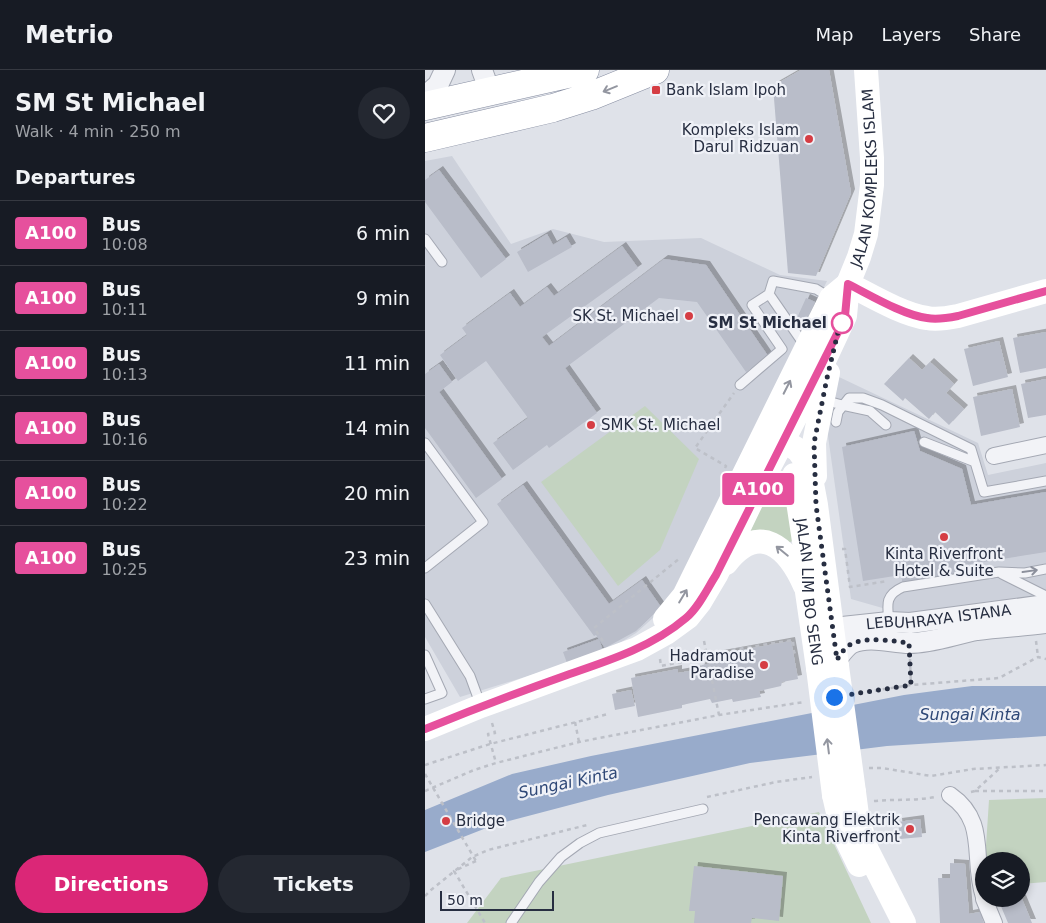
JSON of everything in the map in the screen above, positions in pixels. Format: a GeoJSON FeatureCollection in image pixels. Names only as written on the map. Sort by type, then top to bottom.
{"type":"FeatureCollection","features":[{"type":"Feature","properties":{"kind":"highway"},"geometry":{"type":"LineString","coordinates":[[516,70],[527,74],[546,74]]}},
{"type":"Feature","properties":{"kind":"highway"},"geometry":{"type":"LineString","coordinates":[[425,106],[486,81],[585,70]]}},
{"type":"Feature","properties":{"kind":"highway"},"geometry":{"type":"LineString","coordinates":[[425,138],[561,106],[655,70]]}},
{"type":"Feature","properties":{"kind":"highway"},"geometry":{"type":"LineString","coordinates":[[425,124],[452,118],[483,105],[488,99],[486,81]]}},
{"type":"Feature","properties":{"kind":"main road","name":"JALAN KOMPLEKS ISLAM"},"geometry":{"type":"LineString","coordinates":[[425,729],[624,654],[666,633],[688,617],[700,602],[716,575],[756,492],[771,442],[807,349],[859,257],[866,234],[872,185],[866,70]]}},
{"type":"Feature","properties":{"kind":"main road","name":"JALAN KOMPLEKS ISLAM"},"geometry":{"type":"LineString","coordinates":[[624,654],[658,626],[684,596],[771,442],[838,332],[845,316],[840,291]]}},
{"type":"Feature","properties":{"kind":"main road"},"geometry":{"type":"LineString","coordinates":[[840,291],[911,314],[943,319],[1046,291]]}},
{"type":"Feature","properties":{"kind":"main road"},"geometry":{"type":"LineString","coordinates":[[816,505],[814,443],[832,402],[838,332]]}},
{"type":"Feature","properties":{"kind":"main road"},"geometry":{"type":"LineString","coordinates":[[771,442],[793,446],[803,457],[809,473],[816,505]]}},
{"type":"Feature","properties":{"kind":"main road","name":"JALAN LIM BO SENG"},"geometry":{"type":"LineString","coordinates":[[771,442],[788,464],[795,478],[807,562],[807,592],[822,662],[845,802],[847,841],[890,923]]}},
{"type":"Feature","properties":{"kind":"main road","name":"JALAN LIM BO SENG"},"geometry":{"type":"LineString","coordinates":[[816,505],[833,628],[822,662]]}},
{"type":"Feature","properties":{"kind":"main road"},"geometry":{"type":"LineString","coordinates":[[716,575],[740,548],[751,543],[763,542],[783,550],[799,571],[807,592]]}},
{"type":"Feature","properties":{"kind":"main road","name":"JALAN LIM BO SENG"},"geometry":{"type":"LineString","coordinates":[[845,802],[904,923]]}},
{"type":"Feature","properties":{"kind":"street"},"geometry":{"type":"LineString","coordinates":[[425,96],[438,85],[445,70]]}},
{"type":"Feature","properties":{"kind":"street"},"geometry":{"type":"LineString","coordinates":[[994,456],[1046,444]]}},
{"type":"Feature","properties":{"kind":"street","name":"LEBUHRAYA ISTANA"},"geometry":{"type":"LineString","coordinates":[[833,628],[889,622],[924,621],[1046,605]]}},
{"type":"Feature","properties":{"kind":"street"},"geometry":{"type":"LineString","coordinates":[[889,622],[899,629],[923,632],[976,630]]}},
{"type":"Feature","properties":{"kind":"street","name":"LEBUHRAYA ISTANA"},"geometry":{"type":"LineString","coordinates":[[822,662],[853,643],[860,641],[884,640],[909,643],[939,639],[976,630],[1041,631]]}},
{"type":"Feature","properties":{"kind":"street"},"geometry":{"type":"LineString","coordinates":[[950,795],[963,806],[973,822],[977,852]]}},
{"type":"Feature","properties":{"kind":"street"},"geometry":{"type":"LineString","coordinates":[[988,907],[994,923]]}},
{"type":"Feature","properties":{"kind":"lane"},"geometry":{"type":"LineString","coordinates":[[425,239],[442,262]]}},
{"type":"Feature","properties":{"kind":"lane"},"geometry":{"type":"LineString","coordinates":[[740,385],[782,349],[753,305],[769,294],[773,281],[816,290],[840,291]]}},
{"type":"Feature","properties":{"kind":"lane"},"geometry":{"type":"LineString","coordinates":[[769,294],[807,349]]}},
{"type":"Feature","properties":{"kind":"lane"},"geometry":{"type":"LineString","coordinates":[[832,402],[849,398],[863,398],[971,449],[983,492],[1046,481]]}},
{"type":"Feature","properties":{"kind":"lane"},"geometry":{"type":"LineString","coordinates":[[832,402],[838,412],[836,422]]}},
{"type":"Feature","properties":{"kind":"lane"},"geometry":{"type":"LineString","coordinates":[[832,402],[870,411],[886,425]]}},
{"type":"Feature","properties":{"kind":"lane"},"geometry":{"type":"LineString","coordinates":[[923,442],[975,462]]}},
{"type":"Feature","properties":{"kind":"lane"},"geometry":{"type":"LineString","coordinates":[[425,443],[483,522],[425,568]]}},
{"type":"Feature","properties":{"kind":"lane"},"geometry":{"type":"LineString","coordinates":[[889,622],[887,604],[890,596],[903,587],[999,572],[1025,573],[1046,569]]}},
{"type":"Feature","properties":{"kind":"lane"},"geometry":{"type":"LineString","coordinates":[[999,572],[1046,596]]}},
{"type":"Feature","properties":{"kind":"lane"},"geometry":{"type":"LineString","coordinates":[[425,604],[470,676],[483,706]]}},
{"type":"Feature","properties":{"kind":"lane"},"geometry":{"type":"LineString","coordinates":[[425,655],[442,693],[425,699]]}},
{"type":"Feature","properties":{"kind":"lane"},"geometry":{"type":"LineString","coordinates":[[511,923],[539,882],[561,857],[580,843],[599,833],[703,809]]}},
{"type":"Feature","properties":{"kind":"path"},"geometry":{"type":"LineString","coordinates":[[722,474],[726,466],[695,448],[740,385]]}},
{"type":"Feature","properties":{"kind":"path"},"geometry":{"type":"LineString","coordinates":[[603,642],[594,628],[681,558]]}},
{"type":"Feature","properties":{"kind":"path"},"geometry":{"type":"LineString","coordinates":[[1038,657],[1041,631]]}},
{"type":"Feature","properties":{"kind":"path"},"geometry":{"type":"LineString","coordinates":[[659,652],[661,666],[698,659],[707,654],[793,640],[794,652],[822,662]]}},
{"type":"Feature","properties":{"kind":"path"},"geometry":{"type":"LineString","coordinates":[[704,641],[719,715]]}},
{"type":"Feature","properties":{"kind":"path"},"geometry":{"type":"LineString","coordinates":[[909,643],[911,685]]}},
{"type":"Feature","properties":{"kind":"path"},"geometry":{"type":"LineString","coordinates":[[854,694],[911,685],[999,678],[1038,657],[1046,659]]}},
{"type":"Feature","properties":{"kind":"path"},"geometry":{"type":"LineString","coordinates":[[425,791],[474,770],[496,763],[579,742],[719,715],[805,702]]}},
{"type":"Feature","properties":{"kind":"path"},"geometry":{"type":"LineString","coordinates":[[483,706],[495,733],[488,734],[496,763]]}},
{"type":"Feature","properties":{"kind":"path"},"geometry":{"type":"LineString","coordinates":[[425,765],[490,744],[608,714]]}},
{"type":"Feature","properties":{"kind":"path"},"geometry":{"type":"LineString","coordinates":[[575,722],[579,742]]}},
{"type":"Feature","properties":{"kind":"path"},"geometry":{"type":"LineString","coordinates":[[867,768],[882,768],[931,776],[973,769],[1046,765]]}},
{"type":"Feature","properties":{"kind":"path"},"geometry":{"type":"LineString","coordinates":[[975,791],[1000,768]]}},
{"type":"Feature","properties":{"kind":"path"},"geometry":{"type":"LineString","coordinates":[[425,774],[476,861],[454,871],[485,923]]}},
{"type":"Feature","properties":{"kind":"path"},"geometry":{"type":"LineString","coordinates":[[845,802],[895,799],[904,801],[921,800],[975,791],[1046,791]]}},
{"type":"Feature","properties":{"kind":"shaded area","name":"SMK St. Michael"},"geometry":{"type":"Polygon","coordinates":[[[452,156],[511,244],[553,229],[604,242],[701,238],[780,275],[827,281],[687,570],[662,610],[636,633],[610,649],[460,697],[425,637],[425,161],[452,156]]]}},
{"type":"Feature","properties":{"kind":"shaded area","name":"Kinta Riverfront Hotel & Suite"},"geometry":{"type":"Polygon","coordinates":[[[839,377],[978,443],[988,475],[1046,463],[1046,600],[914,617],[851,599],[827,429],[839,377]]]}},
{"type":"Feature","properties":{"kind":"green space"},"geometry":{"type":"Polygon","coordinates":[[[645,406],[699,459],[660,550],[618,586],[541,482],[645,406]]]}},
{"type":"Feature","properties":{"kind":"green space"},"geometry":{"type":"Polygon","coordinates":[[[776,473],[783,475],[793,537],[789,543],[749,534],[776,473]]]}},
{"type":"Feature","properties":{"kind":"green space"},"geometry":{"type":"Polygon","coordinates":[[[1046,798],[1046,882],[1030,883],[1030,852],[986,852],[989,800],[1046,798]]]}},
{"type":"Feature","properties":{"kind":"green space"},"geometry":{"type":"Polygon","coordinates":[[[819,812],[871,923],[467,923],[501,878],[819,812]]]}},
{"type":"Feature","properties":{"kind":"water","name":"Sungai Kinta"},"geometry":{"type":"Polygon","coordinates":[[[972,686],[1046,686],[1046,736],[887,746],[750,763],[608,795],[494,825],[425,852],[425,810],[512,774],[591,756],[904,695],[972,686]]]}},
{"type":"Feature","properties":{"kind":"building","name":"Kompleks Islam Darul Ridzuan"},"geometry":{"type":"Polygon","coordinates":[[[801,70],[829,70],[851,193],[816,276],[788,273],[773,86],[801,70]]]}},
{"type":"Feature","properties":{"kind":"building"},"geometry":{"type":"Polygon","coordinates":[[[439,170],[506,259],[481,278],[425,202],[425,180],[439,170]]]}},
{"type":"Feature","properties":{"kind":"building"},"geometry":{"type":"Polygon","coordinates":[[[547,234],[553,245],[566,237],[572,247],[528,272],[517,252],[547,234]]]}},
{"type":"Feature","properties":{"kind":"building"},"geometry":{"type":"Polygon","coordinates":[[[622,246],[638,268],[542,337],[549,346],[664,259],[706,265],[768,356],[746,372],[697,302],[659,298],[565,368],[597,413],[549,448],[547,445],[513,470],[493,443],[528,418],[486,361],[458,381],[440,355],[467,335],[462,328],[510,293],[520,307],[547,287],[554,296],[622,246]]]}},
{"type":"Feature","properties":{"kind":"building"},"geometry":{"type":"Polygon","coordinates":[[[806,298],[815,302],[806,322],[797,318],[806,298]]]}},
{"type":"Feature","properties":{"kind":"building"},"geometry":{"type":"Polygon","coordinates":[[[1046,332],[1046,368],[1020,373],[1013,338],[1046,332]]]}},
{"type":"Feature","properties":{"kind":"building"},"geometry":{"type":"Polygon","coordinates":[[[999,341],[1008,377],[973,386],[964,349],[999,341]]]}},
{"type":"Feature","properties":{"kind":"building"},"geometry":{"type":"Polygon","coordinates":[[[909,358],[922,370],[930,362],[954,384],[946,393],[964,409],[949,425],[935,412],[929,419],[905,398],[903,401],[884,384],[909,358]]]}},
{"type":"Feature","properties":{"kind":"building"},"geometry":{"type":"Polygon","coordinates":[[[439,364],[452,382],[439,392],[502,479],[476,498],[425,428],[425,374],[439,364]]]}},
{"type":"Feature","properties":{"kind":"building"},"geometry":{"type":"Polygon","coordinates":[[[1046,379],[1046,415],[1028,418],[1021,384],[1046,379]]]}},
{"type":"Feature","properties":{"kind":"building"},"geometry":{"type":"Polygon","coordinates":[[[1012,389],[1020,427],[981,436],[973,397],[1012,389]]]}},
{"type":"Feature","properties":{"kind":"building"},"geometry":{"type":"Polygon","coordinates":[[[914,431],[920,451],[962,469],[971,505],[1046,492],[1046,552],[958,566],[960,582],[904,591],[901,575],[863,581],[842,447],[914,431]]]}},
{"type":"Feature","properties":{"kind":"building"},"geometry":{"type":"Polygon","coordinates":[[[523,485],[609,604],[642,580],[661,607],[636,631],[605,648],[596,635],[594,636],[497,504],[523,485]]]}},
{"type":"Feature","properties":{"kind":"building"},"geometry":{"type":"Polygon","coordinates":[[[599,639],[603,651],[567,663],[563,652],[599,639]]]}},
{"type":"Feature","properties":{"kind":"building"},"geometry":{"type":"Polygon","coordinates":[[[791,641],[798,679],[782,682],[781,686],[759,691],[761,697],[733,702],[732,699],[712,703],[710,699],[682,705],[682,708],[638,717],[631,678],[678,669],[678,673],[700,669],[702,665],[722,661],[720,654],[791,641]]]}},
{"type":"Feature","properties":{"kind":"building"},"geometry":{"type":"Polygon","coordinates":[[[631,690],[635,706],[615,710],[612,694],[631,690]]]}},
{"type":"Feature","properties":{"kind":"building","name":"Pencawang Elektrik Kinta Riverfront"},"geometry":{"type":"Polygon","coordinates":[[[920,819],[922,837],[900,839],[898,822],[920,819]]]}},
{"type":"Feature","properties":{"kind":"building"},"geometry":{"type":"Polygon","coordinates":[[[950,863],[965,864],[969,914],[980,912],[984,923],[940,923],[938,878],[950,878],[950,863]]]}},
{"type":"Feature","properties":{"kind":"building"},"geometry":{"type":"Polygon","coordinates":[[[694,866],[783,876],[779,921],[752,918],[751,923],[694,923],[695,911],[689,911],[694,866]]]}},
{"type":"Feature","properties":{"kind":"building"},"geometry":{"type":"Polygon","coordinates":[[[1001,907],[1025,907],[1032,923],[1008,923],[1001,907]]]}},
{"type":"Feature","properties":{"kind":"bus line","name":"A100"},"geometry":{"type":"LineString","coordinates":[[425,729],[481,706],[637,649],[666,633],[688,617],[700,602],[716,575],[756,492],[817,376],[845,316],[848,284],[911,314],[943,319],[1046,291]]}},
{"type":"Feature","properties":{"kind":"place","name":"Bank Islam Ipoh"},"geometry":{"type":"Point","coordinates":[656,90]}},
{"type":"Feature","properties":{"kind":"place","name":"Kompleks Islam Darul Ridzuan"},"geometry":{"type":"Point","coordinates":[809,139]}},
{"type":"Feature","properties":{"kind":"place","name":"SK St. Michael"},"geometry":{"type":"Point","coordinates":[689,316]}},
{"type":"Feature","properties":{"kind":"place","name":"SM St Michael"},"geometry":{"type":"Point","coordinates":[842,323]}},
{"type":"Feature","properties":{"kind":"place","name":"SMK St. Michael"},"geometry":{"type":"Point","coordinates":[591,425]}},
{"type":"Feature","properties":{"kind":"place","name":"Kinta Riverfront Hotel & Suite"},"geometry":{"type":"Point","coordinates":[944,537]}},
{"type":"Feature","properties":{"kind":"place","name":"Hadramout Paradise"},"geometry":{"type":"Point","coordinates":[764,665]}},
{"type":"Feature","properties":{"kind":"place","name":"Bridge"},"geometry":{"type":"Point","coordinates":[446,821]}},
{"type":"Feature","properties":{"kind":"place","name":"Pencawang Elektrik Kinta Riverfront"},"geometry":{"type":"Point","coordinates":[910,829]}},
{"type":"Feature","properties":{"kind":"route"},"geometry":{"type":"LineString","coordinates":[[834,697],[911,685],[909,643],[884,640],[860,641],[846,648],[837,660],[816,505],[814,443],[821,399],[838,332],[845,316],[842,323]]}}]}
